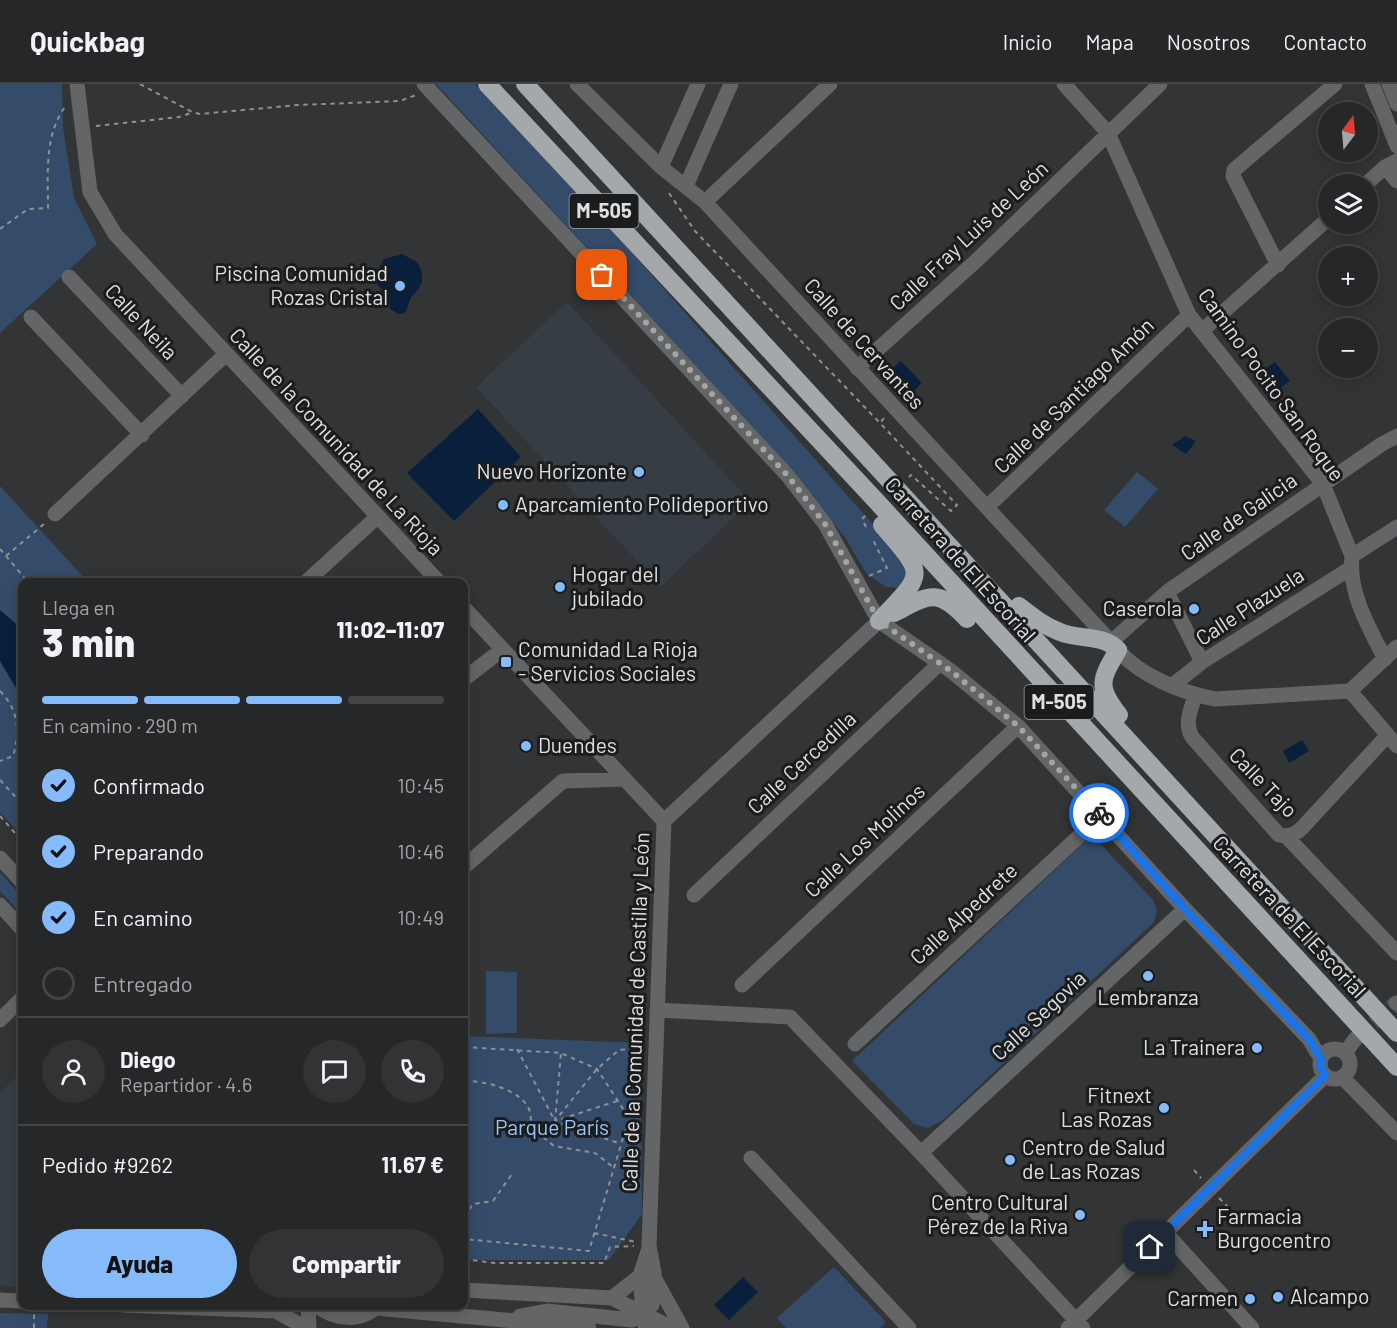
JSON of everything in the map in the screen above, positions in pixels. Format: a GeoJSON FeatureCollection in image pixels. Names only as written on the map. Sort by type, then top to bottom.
{"type":"FeatureCollection","features":[{"type":"Feature","properties":{"kind":"highway","name":"Carretera de El Escorial"},"geometry":{"type":"LineString","coordinates":[[487,84],[879,504],[1397,1067]]}},
{"type":"Feature","properties":{"kind":"highway","name":"Carretera de El Escorial"},"geometry":{"type":"LineString","coordinates":[[525,84],[980,576],[1397,1033]]}},
{"type":"Feature","properties":{"kind":"highway","name":"M-505"},"geometry":{"type":"LineString","coordinates":[[722,338],[911,559],[915,567],[916,578],[879,621]]}},
{"type":"Feature","properties":{"kind":"highway","name":"M-505"},"geometry":{"type":"LineString","coordinates":[[980,576],[1036,621],[1062,633],[1114,646]]}},
{"type":"Feature","properties":{"kind":"highway","name":"M-505"},"geometry":{"type":"LineString","coordinates":[[879,621],[921,598],[933,596],[951,602],[1093,753],[1151,801]]}},
{"type":"Feature","properties":{"kind":"highway"},"geometry":{"type":"LineString","coordinates":[[1114,646],[1103,675],[1102,689],[1107,701],[1220,840]]}},
{"type":"Feature","properties":{"kind":"street","name":"Calle de Cervantes"},"geometry":{"type":"LineString","coordinates":[[577,84],[661,167],[705,202],[1129,663],[1195,695],[1215,699],[1350,691]]}},
{"type":"Feature","properties":{"kind":"street"},"geometry":{"type":"LineString","coordinates":[[661,167],[698,84]]}},
{"type":"Feature","properties":{"kind":"street"},"geometry":{"type":"LineString","coordinates":[[686,186],[731,84]]}},
{"type":"Feature","properties":{"kind":"street"},"geometry":{"type":"LineString","coordinates":[[705,202],[830,84]]}},
{"type":"Feature","properties":{"kind":"street","name":"Camino Pocito San Roque"},"geometry":{"type":"LineString","coordinates":[[1064,84],[1108,133],[1190,315],[1323,484],[1351,562],[1362,612],[1384,658]]}},
{"type":"Feature","properties":{"kind":"street","name":"Calle Fray Luis de León"},"geometry":{"type":"LineString","coordinates":[[857,368],[976,261],[1160,84]]}},
{"type":"Feature","properties":{"kind":"street"},"geometry":{"type":"LineString","coordinates":[[1278,264],[1233,176],[1234,170],[1335,84]]}},
{"type":"Feature","properties":{"kind":"street"},"geometry":{"type":"LineString","coordinates":[[1372,84],[1397,146]]}},
{"type":"Feature","properties":{"kind":"street"},"geometry":{"type":"LineString","coordinates":[[1389,84],[1397,104]]}},
{"type":"Feature","properties":{"kind":"street"},"geometry":{"type":"LineString","coordinates":[[426,86],[788,476],[825,524],[879,621],[940,663],[1018,726],[1185,909],[1309,1039],[1321,1059]]}},
{"type":"Feature","properties":{"kind":"street","name":"Calle de la Comunidad de La Rioja"},"geometry":{"type":"LineString","coordinates":[[77,87],[90,192],[115,234],[225,355],[435,578]]}},
{"type":"Feature","properties":{"kind":"street"},"geometry":{"type":"LineString","coordinates":[[1378,174],[1391,164],[1397,181]]}},
{"type":"Feature","properties":{"kind":"street"},"geometry":{"type":"LineString","coordinates":[[1203,330],[1318,228]]}},
{"type":"Feature","properties":{"kind":"street","name":"Calle Neila"},"geometry":{"type":"LineString","coordinates":[[69,277],[182,396]]}},
{"type":"Feature","properties":{"kind":"street","name":"Calle de Santiago Amón"},"geometry":{"type":"LineString","coordinates":[[987,507],[1190,315]]}},
{"type":"Feature","properties":{"kind":"street"},"geometry":{"type":"LineString","coordinates":[[31,317],[142,435]]}},
{"type":"Feature","properties":{"kind":"street"},"geometry":{"type":"LineString","coordinates":[[55,514],[225,355]]}},
{"type":"Feature","properties":{"kind":"street","name":"Calle de Galicia"},"geometry":{"type":"LineString","coordinates":[[1114,646],[1167,592],[1323,484],[1397,436]]}},
{"type":"Feature","properties":{"kind":"street"},"geometry":{"type":"LineString","coordinates":[[310,578],[377,517]]}},
{"type":"Feature","properties":{"kind":"street","name":"Calle Plazuela"},"geometry":{"type":"LineString","coordinates":[[1173,685],[1351,562],[1397,527]]}},
{"type":"Feature","properties":{"kind":"street"},"geometry":{"type":"LineString","coordinates":[[1167,592],[1202,663]]}},
{"type":"Feature","properties":{"kind":"street"},"geometry":{"type":"LineString","coordinates":[[468,612],[664,821]]}},
{"type":"Feature","properties":{"kind":"street","name":"Calle de la Comunidad de Castilla y León"},"geometry":{"type":"LineString","coordinates":[[648,1328],[643,1312],[648,1277],[664,821],[879,621]]}},
{"type":"Feature","properties":{"kind":"street"},"geometry":{"type":"LineString","coordinates":[[1392,742],[1350,691],[1397,647]]}},
{"type":"Feature","properties":{"kind":"street"},"geometry":{"type":"LineString","coordinates":[[468,676],[503,649]]}},
{"type":"Feature","properties":{"kind":"street","name":"Calle Cercedilla"},"geometry":{"type":"LineString","coordinates":[[694,895],[940,663]]}},
{"type":"Feature","properties":{"kind":"street","name":"Calle Tajo"},"geometry":{"type":"LineString","coordinates":[[1195,695],[1187,729],[1279,835],[1295,835],[1392,742]]}},
{"type":"Feature","properties":{"kind":"street","name":"Calle Los Molinos"},"geometry":{"type":"LineString","coordinates":[[742,985],[1018,726]]}},
{"type":"Feature","properties":{"kind":"street"},"geometry":{"type":"LineString","coordinates":[[468,864],[563,781],[625,779]]}},
{"type":"Feature","properties":{"kind":"street","name":"Calle Alpedrete"},"geometry":{"type":"LineString","coordinates":[[855,1044],[1101,816]]}},
{"type":"Feature","properties":{"kind":"street"},"geometry":{"type":"LineString","coordinates":[[1286,836],[1397,953]]}},
{"type":"Feature","properties":{"kind":"street"},"geometry":{"type":"LineString","coordinates":[[0,858],[18,878]]}},
{"type":"Feature","properties":{"kind":"street"},"geometry":{"type":"LineString","coordinates":[[0,905],[18,925]]}},
{"type":"Feature","properties":{"kind":"street","name":"Calle Segovia"},"geometry":{"type":"LineString","coordinates":[[921,1153],[1185,909]]}},
{"type":"Feature","properties":{"kind":"street"},"geometry":{"type":"LineString","coordinates":[[0,1020],[18,1003]]}},
{"type":"Feature","properties":{"kind":"street"},"geometry":{"type":"LineString","coordinates":[[657,1010],[790,1017],[921,1153],[1076,1326],[1165,1232],[1325,1076]]}},
{"type":"Feature","properties":{"kind":"street"},"geometry":{"type":"LineString","coordinates":[[1345,1053],[1356,1038]]}},
{"type":"Feature","properties":{"kind":"street"},"geometry":{"type":"LineString","coordinates":[[1331,1050],[1345,1053],[1349,1069],[1342,1077],[1330,1079],[1325,1076],[1320,1065],[1321,1059],[1331,1050]]}},
{"type":"Feature","properties":{"kind":"street"},"geometry":{"type":"LineString","coordinates":[[1342,1077],[1397,1133]]}},
{"type":"Feature","properties":{"kind":"street"},"geometry":{"type":"LineString","coordinates":[[750,1158],[909,1328]]}},
{"type":"Feature","properties":{"kind":"street"},"geometry":{"type":"LineString","coordinates":[[1165,1232],[1252,1328]]}},
{"type":"Feature","properties":{"kind":"street"},"geometry":{"type":"LineString","coordinates":[[612,1298],[648,1277],[682,1328]]}},
{"type":"Feature","properties":{"kind":"street"},"geometry":{"type":"LineString","coordinates":[[468,1290],[612,1298],[672,1328]]}},
{"type":"Feature","properties":{"kind":"street"},"geometry":{"type":"LineString","coordinates":[[0,1300],[18,1301]]}},
{"type":"Feature","properties":{"kind":"street"},"geometry":{"type":"LineString","coordinates":[[250,1310],[276,1311],[297,1323],[300,1328]]}},
{"type":"Feature","properties":{"kind":"street"},"geometry":{"type":"LineString","coordinates":[[309,1310],[309,1328]]}},
{"type":"Feature","properties":{"kind":"street"},"geometry":{"type":"LineString","coordinates":[[321,1310],[332,1322],[364,1315],[372,1310]]}},
{"type":"Feature","properties":{"kind":"street"},"geometry":{"type":"LineString","coordinates":[[387,1310],[411,1320],[505,1319],[589,1328]]}},
{"type":"Feature","properties":{"kind":"street"},"geometry":{"type":"LineString","coordinates":[[505,1319],[547,1311],[632,1320],[643,1312]]}},
{"type":"Feature","properties":{"kind":"path"},"geometry":{"type":"LineString","coordinates":[[140,84],[192,112]]}},
{"type":"Feature","properties":{"kind":"path"},"geometry":{"type":"LineString","coordinates":[[81,128],[179,117],[192,112],[411,99],[426,86]]}},
{"type":"Feature","properties":{"kind":"path"},"geometry":{"type":"LineString","coordinates":[[0,230],[28,209],[48,208],[49,149],[58,117],[77,87]]}},
{"type":"Feature","properties":{"kind":"path"},"geometry":{"type":"LineString","coordinates":[[664,184],[695,231],[957,505],[951,511]]}},
{"type":"Feature","properties":{"kind":"path"},"geometry":{"type":"LineString","coordinates":[[880,423],[894,409]]}},
{"type":"Feature","properties":{"kind":"path"},"geometry":{"type":"LineString","coordinates":[[6,556],[55,514]]}},
{"type":"Feature","properties":{"kind":"path"},"geometry":{"type":"LineString","coordinates":[[0,549],[25,578]]}},
{"type":"Feature","properties":{"kind":"path"},"geometry":{"type":"LineString","coordinates":[[858,581],[887,568]]}},
{"type":"Feature","properties":{"kind":"path"},"geometry":{"type":"LineString","coordinates":[[0,691],[10,701],[18,731]]}},
{"type":"Feature","properties":{"kind":"path"},"geometry":{"type":"LineString","coordinates":[[0,761],[13,756],[18,738]]}},
{"type":"Feature","properties":{"kind":"path"},"geometry":{"type":"LineString","coordinates":[[0,780],[18,800]]}},
{"type":"Feature","properties":{"kind":"path"},"geometry":{"type":"LineString","coordinates":[[0,816],[18,836]]}},
{"type":"Feature","properties":{"kind":"path"},"geometry":{"type":"LineString","coordinates":[[539,1135],[546,1132],[597,1069],[619,1050],[656,1046]]}},
{"type":"Feature","properties":{"kind":"path"},"geometry":{"type":"LineString","coordinates":[[468,1047],[561,1053],[597,1069],[629,1118],[589,1251],[468,1239]]}},
{"type":"Feature","properties":{"kind":"path"},"geometry":{"type":"LineString","coordinates":[[517,1049],[555,1121],[621,1144]]}},
{"type":"Feature","properties":{"kind":"path"},"geometry":{"type":"LineString","coordinates":[[555,1121],[561,1053]]}},
{"type":"Feature","properties":{"kind":"path"},"geometry":{"type":"LineString","coordinates":[[468,1082],[496,1086],[516,1095],[530,1110],[531,1127],[539,1135],[554,1146],[595,1153],[614,1167]]}},
{"type":"Feature","properties":{"kind":"path"},"geometry":{"type":"LineString","coordinates":[[555,1121],[618,1101]]}},
{"type":"Feature","properties":{"kind":"path"},"geometry":{"type":"LineString","coordinates":[[468,1211],[473,1204],[493,1201],[512,1174]]}},
{"type":"Feature","properties":{"kind":"path"},"geometry":{"type":"LineString","coordinates":[[594,1233],[649,1245]]}},
{"type":"Feature","properties":{"kind":"path"},"geometry":{"type":"LineString","coordinates":[[468,1260],[494,1263],[604,1263],[610,1247],[649,1245]]}},
{"type":"Feature","properties":{"kind":"path"},"geometry":{"type":"LineString","coordinates":[[34,1328],[35,1310]]}},
{"type":"Feature","properties":{"kind":"shaded area","name":"Piscina Comunidad Rozas Cristal"},"geometry":{"type":"Polygon","coordinates":[[[402,254],[417,262],[422,272],[422,280],[405,313],[399,314],[390,309],[389,298],[377,284],[376,273],[384,259],[402,254]]]}},
{"type":"Feature","properties":{"kind":"shaded area","name":"Nuevo Horizonte"},"geometry":{"type":"Polygon","coordinates":[[[567,302],[750,501],[661,587],[476,387],[567,302]]]}},
{"type":"Feature","properties":{"kind":"shaded area"},"geometry":{"type":"Polygon","coordinates":[[[901,361],[922,383],[912,393],[891,370],[901,361]]]}},
{"type":"Feature","properties":{"kind":"shaded area"},"geometry":{"type":"Polygon","coordinates":[[[1275,362],[1290,381],[1276,391],[1261,372],[1275,362]]]}},
{"type":"Feature","properties":{"kind":"shaded area"},"geometry":{"type":"Polygon","coordinates":[[[478,409],[521,457],[454,521],[407,473],[478,409]]]}},
{"type":"Feature","properties":{"kind":"shaded area"},"geometry":{"type":"Polygon","coordinates":[[[1185,436],[1196,441],[1186,454],[1172,445],[1185,436]]]}},
{"type":"Feature","properties":{"kind":"shaded area"},"geometry":{"type":"Polygon","coordinates":[[[0,610],[18,626],[18,691],[0,661],[0,610]]]}},
{"type":"Feature","properties":{"kind":"shaded area"},"geometry":{"type":"Polygon","coordinates":[[[1302,740],[1309,751],[1289,763],[1283,751],[1302,740]]]}},
{"type":"Feature","properties":{"kind":"shaded area"},"geometry":{"type":"Polygon","coordinates":[[[18,1075],[18,1287],[0,1286],[0,1093],[18,1075]]]}},
{"type":"Feature","properties":{"kind":"shaded area"},"geometry":{"type":"Polygon","coordinates":[[[743,1277],[758,1292],[729,1320],[714,1305],[743,1277]]]}},
{"type":"Feature","properties":{"kind":"green space"},"geometry":{"type":"Polygon","coordinates":[[[0,84],[62,84],[63,127],[74,198],[97,244],[0,333],[0,84]]]}},
{"type":"Feature","properties":{"kind":"green space"},"geometry":{"type":"Polygon","coordinates":[[[436,84],[475,84],[618,237],[908,564],[907,578],[901,588],[886,587],[866,573],[846,539],[797,476],[436,84]]]}},
{"type":"Feature","properties":{"kind":"green space"},"geometry":{"type":"Polygon","coordinates":[[[1137,472],[1158,489],[1125,527],[1104,510],[1137,472]]]}},
{"type":"Feature","properties":{"kind":"green space"},"geometry":{"type":"Polygon","coordinates":[[[0,486],[84,578],[18,578],[18,832],[0,812],[0,486]]]}},
{"type":"Feature","properties":{"kind":"green space"},"geometry":{"type":"Polygon","coordinates":[[[1092,835],[1153,900],[1157,911],[1154,922],[942,1121],[928,1128],[914,1124],[852,1061],[1092,835]]]}},
{"type":"Feature","properties":{"kind":"green space"},"geometry":{"type":"Polygon","coordinates":[[[0,872],[18,892],[18,911],[0,891],[0,872]]]}},
{"type":"Feature","properties":{"kind":"green space"},"geometry":{"type":"Polygon","coordinates":[[[486,971],[517,972],[517,1033],[486,1034],[486,971]]]}},
{"type":"Feature","properties":{"kind":"green space","name":"Parque París"},"geometry":{"type":"Polygon","coordinates":[[[468,1036],[640,1043],[642,1214],[609,1260],[468,1260],[468,1036]]]}},
{"type":"Feature","properties":{"kind":"green space"},"geometry":{"type":"Polygon","coordinates":[[[834,1267],[886,1322],[880,1328],[786,1328],[777,1318],[834,1267]]]}},
{"type":"Feature","properties":{"kind":"green space"},"geometry":{"type":"Polygon","coordinates":[[[0,1313],[48,1314],[47,1328],[0,1328],[0,1313]]]}},
{"type":"Feature","properties":{"kind":"tunnel"},"geometry":{"type":"LineString","coordinates":[[1356,1038],[1396,1003]]}},
{"type":"Feature","properties":{"kind":"way so far"},"geometry":{"type":"LineString","coordinates":[[602,275],[788,476],[825,524],[879,621],[951,671],[1018,726],[1099,813]]}},
{"type":"Feature","properties":{"kind":"place","name":"Piscina Comunidad Rozas Cristal"},"geometry":{"type":"Point","coordinates":[400,286]}},
{"type":"Feature","properties":{"kind":"place","name":"Nuevo Horizonte"},"geometry":{"type":"Point","coordinates":[639,472]}},
{"type":"Feature","properties":{"kind":"place","name":"Aparcamiento Polideportivo"},"geometry":{"type":"Point","coordinates":[503,505]}},
{"type":"Feature","properties":{"kind":"place","name":"Hogar del jubilado"},"geometry":{"type":"Point","coordinates":[560,587]}},
{"type":"Feature","properties":{"kind":"place","name":"Caserola"},"geometry":{"type":"Point","coordinates":[1194,609]}},
{"type":"Feature","properties":{"kind":"place","name":"Comunidad La Rioja - Servicios Sociales"},"geometry":{"type":"Point","coordinates":[506,662]}},
{"type":"Feature","properties":{"kind":"place","name":"Duendes"},"geometry":{"type":"Point","coordinates":[526,746]}},
{"type":"Feature","properties":{"kind":"place","name":"Lembranza"},"geometry":{"type":"Point","coordinates":[1148,976]}},
{"type":"Feature","properties":{"kind":"place","name":"La Trainera"},"geometry":{"type":"Point","coordinates":[1257,1048]}},
{"type":"Feature","properties":{"kind":"place","name":"Fitnext Las Rozas"},"geometry":{"type":"Point","coordinates":[1164,1108]}},
{"type":"Feature","properties":{"kind":"place","name":"Centro de Salud de Las Rozas"},"geometry":{"type":"Point","coordinates":[1010,1160]}},
{"type":"Feature","properties":{"kind":"place","name":"Centro Cultural Pérez de la Riva"},"geometry":{"type":"Point","coordinates":[1080,1215]}},
{"type":"Feature","properties":{"kind":"place","name":"Farmacia Burgocentro"},"geometry":{"type":"Point","coordinates":[1205,1229]}},
{"type":"Feature","properties":{"kind":"place","name":"Alcampo"},"geometry":{"type":"Point","coordinates":[1278,1297]}},
{"type":"Feature","properties":{"kind":"place","name":"Carmen"},"geometry":{"type":"Point","coordinates":[1250,1299]}},
{"type":"Feature","properties":{"kind":"route"},"geometry":{"type":"LineString","coordinates":[[1099,813],[1185,909],[1309,1039],[1321,1059],[1321,1071],[1325,1076],[1150,1247]]}}]}
